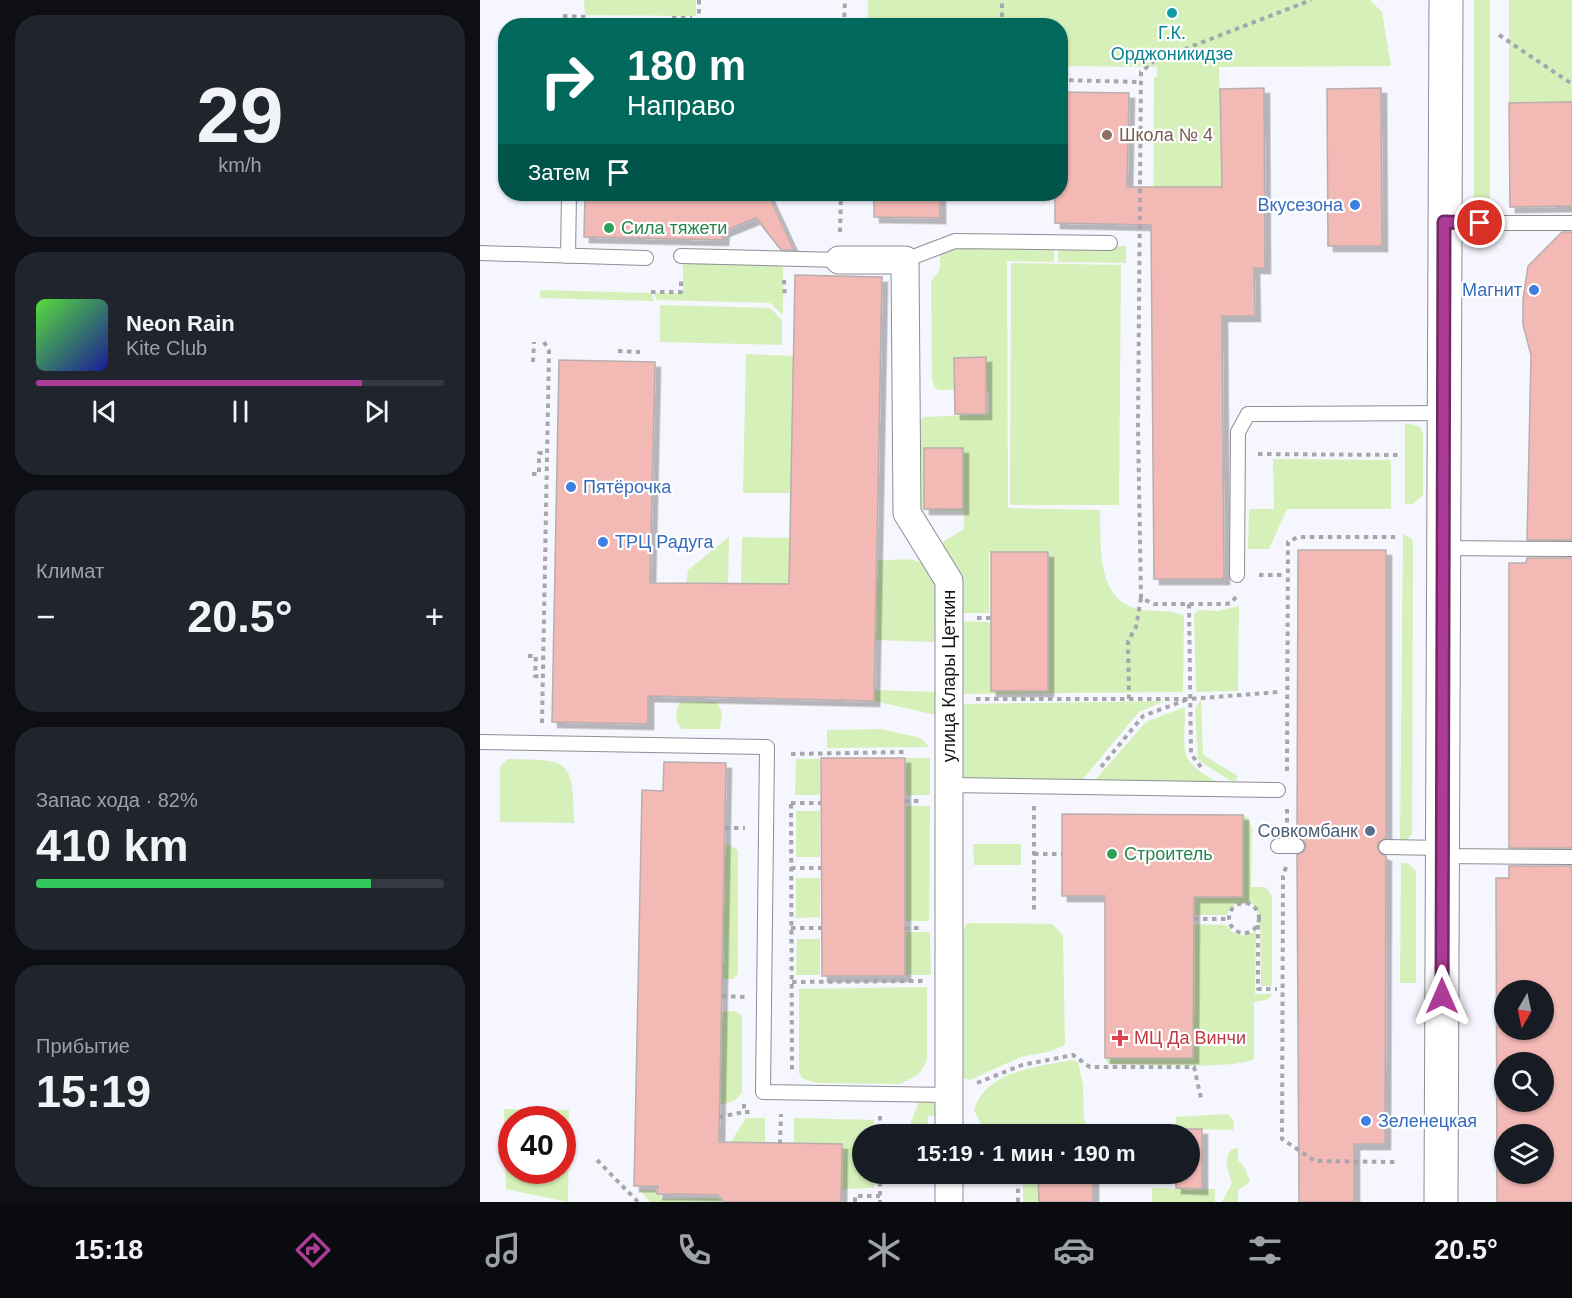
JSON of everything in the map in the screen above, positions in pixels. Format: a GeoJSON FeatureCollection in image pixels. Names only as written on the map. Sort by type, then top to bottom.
{"type":"FeatureCollection","features":[{"type":"Feature","properties":{"kind":"street"},"geometry":{"type":"LineString","coordinates":[[1441,1202],[1446,0]]}},
{"type":"Feature","properties":{"kind":"street"},"geometry":{"type":"LineString","coordinates":[[839,260],[905,260]]}},
{"type":"Feature","properties":{"kind":"street","name":"улица Клары Цеткин"},"geometry":{"type":"LineString","coordinates":[[905,260],[907,513],[949,581],[949,1124]]}},
{"type":"Feature","properties":{"kind":"street"},"geometry":{"type":"LineString","coordinates":[[949,1184],[949,1202]]}},
{"type":"Feature","properties":{"kind":"lane"},"geometry":{"type":"LineString","coordinates":[[568,256],[569,201]]}},
{"type":"Feature","properties":{"kind":"lane"},"geometry":{"type":"LineString","coordinates":[[1444,222],[1572,223]]}},
{"type":"Feature","properties":{"kind":"lane"},"geometry":{"type":"LineString","coordinates":[[905,260],[955,241],[1110,243]]}},
{"type":"Feature","properties":{"kind":"lane"},"geometry":{"type":"LineString","coordinates":[[480,253],[646,258]]}},
{"type":"Feature","properties":{"kind":"lane"},"geometry":{"type":"LineString","coordinates":[[681,256],[839,260]]}},
{"type":"Feature","properties":{"kind":"lane"},"geometry":{"type":"LineString","coordinates":[[1237,575],[1238,432],[1248,414],[1444,413]]}},
{"type":"Feature","properties":{"kind":"lane"},"geometry":{"type":"LineString","coordinates":[[1443,548],[1572,549]]}},
{"type":"Feature","properties":{"kind":"lane"},"geometry":{"type":"LineString","coordinates":[[480,742],[767,747],[763,1092],[949,1095]]}},
{"type":"Feature","properties":{"kind":"lane"},"geometry":{"type":"LineString","coordinates":[[949,785],[1237,789],[1283,785]]}},
{"type":"Feature","properties":{"kind":"lane"},"geometry":{"type":"LineString","coordinates":[[1278,846],[1297,846]]}},
{"type":"Feature","properties":{"kind":"lane"},"geometry":{"type":"LineString","coordinates":[[1386,847],[1442,852],[1572,857]]}},
{"type":"Feature","properties":{"kind":"path"},"geometry":{"type":"LineString","coordinates":[[699,0],[699,18]]}},
{"type":"Feature","properties":{"kind":"path"},"geometry":{"type":"LineString","coordinates":[[844,18],[845,0]]}},
{"type":"Feature","properties":{"kind":"path"},"geometry":{"type":"LineString","coordinates":[[1002,0],[1002,18]]}},
{"type":"Feature","properties":{"kind":"path"},"geometry":{"type":"LineString","coordinates":[[1129,699],[1128,641],[1136,627],[1141,598],[1138,428],[1141,72],[1154,61],[1311,0]]}},
{"type":"Feature","properties":{"kind":"path"},"geometry":{"type":"LineString","coordinates":[[563,16],[588,17]]}},
{"type":"Feature","properties":{"kind":"path"},"geometry":{"type":"LineString","coordinates":[[672,18],[692,18]]}},
{"type":"Feature","properties":{"kind":"path"},"geometry":{"type":"LineString","coordinates":[[1499,35],[1572,84]]}},
{"type":"Feature","properties":{"kind":"path"},"geometry":{"type":"LineString","coordinates":[[1068,80],[1140,82]]}},
{"type":"Feature","properties":{"kind":"path"},"geometry":{"type":"LineString","coordinates":[[839,260],[841,201]]}},
{"type":"Feature","properties":{"kind":"path"},"geometry":{"type":"LineString","coordinates":[[651,292],[681,292],[681,256]]}},
{"type":"Feature","properties":{"kind":"path"},"geometry":{"type":"LineString","coordinates":[[533,362],[534,342]]}},
{"type":"Feature","properties":{"kind":"path"},"geometry":{"type":"LineString","coordinates":[[542,714],[549,351],[544,342]]}},
{"type":"Feature","properties":{"kind":"path"},"geometry":{"type":"LineString","coordinates":[[618,351],[640,352]]}},
{"type":"Feature","properties":{"kind":"path"},"geometry":{"type":"LineString","coordinates":[[532,474],[539,474],[539,453],[547,453]]}},
{"type":"Feature","properties":{"kind":"path"},"geometry":{"type":"LineString","coordinates":[[1238,454],[1398,455]]}},
{"type":"Feature","properties":{"kind":"path"},"geometry":{"type":"LineString","coordinates":[[1283,785],[1286,547],[1292,538],[1398,537]]}},
{"type":"Feature","properties":{"kind":"path"},"geometry":{"type":"LineString","coordinates":[[1141,598],[1154,604],[1231,603],[1236,597],[1237,575],[1286,575]]}},
{"type":"Feature","properties":{"kind":"path"},"geometry":{"type":"LineString","coordinates":[[1189,604],[1191,754],[1204,770],[1237,789]]}},
{"type":"Feature","properties":{"kind":"path"},"geometry":{"type":"LineString","coordinates":[[528,656],[536,656],[536,676],[543,676]]}},
{"type":"Feature","properties":{"kind":"path"},"geometry":{"type":"LineString","coordinates":[[949,699],[1190,699],[1278,692]]}},
{"type":"Feature","properties":{"kind":"path"},"geometry":{"type":"LineString","coordinates":[[1084,786],[1143,716],[1190,699]]}},
{"type":"Feature","properties":{"kind":"path"},"geometry":{"type":"LineString","coordinates":[[790,763],[790,753],[905,752]]}},
{"type":"Feature","properties":{"kind":"path"},"geometry":{"type":"LineString","coordinates":[[1034,786],[1034,914]]}},
{"type":"Feature","properties":{"kind":"path"},"geometry":{"type":"LineString","coordinates":[[791,793],[792,1092]]}},
{"type":"Feature","properties":{"kind":"path"},"geometry":{"type":"LineString","coordinates":[[791,803],[821,803]]}},
{"type":"Feature","properties":{"kind":"path"},"geometry":{"type":"LineString","coordinates":[[1287,803],[1289,832]]}},
{"type":"Feature","properties":{"kind":"path"},"geometry":{"type":"LineString","coordinates":[[725,828],[750,828]]}},
{"type":"Feature","properties":{"kind":"path"},"geometry":{"type":"LineString","coordinates":[[1034,854],[1062,854]]}},
{"type":"Feature","properties":{"kind":"path"},"geometry":{"type":"LineString","coordinates":[[1290,863],[1283,876],[1282,1139],[1315,1161],[1395,1162]]}},
{"type":"Feature","properties":{"kind":"path"},"geometry":{"type":"LineString","coordinates":[[791,868],[821,868]]}},
{"type":"Feature","properties":{"kind":"path"},"geometry":{"type":"LineString","coordinates":[[1258,921],[1253,929],[1241,932],[1233,928],[1229,920],[1231,911],[1242,904],[1254,908],[1258,921],[1258,989],[1277,989]]}},
{"type":"Feature","properties":{"kind":"path"},"geometry":{"type":"LineString","coordinates":[[1194,919],[1229,920]]}},
{"type":"Feature","properties":{"kind":"path"},"geometry":{"type":"LineString","coordinates":[[791,928],[822,928]]}},
{"type":"Feature","properties":{"kind":"path"},"geometry":{"type":"LineString","coordinates":[[792,982],[929,981]]}},
{"type":"Feature","properties":{"kind":"path"},"geometry":{"type":"LineString","coordinates":[[722,996],[746,997]]}},
{"type":"Feature","properties":{"kind":"path"},"geometry":{"type":"LineString","coordinates":[[949,1095],[1022,1065],[1073,1055],[1090,1068],[1194,1067],[1201,1098]]}},
{"type":"Feature","properties":{"kind":"path"},"geometry":{"type":"LineString","coordinates":[[719,1117],[744,1112]]}},
{"type":"Feature","properties":{"kind":"path"},"geometry":{"type":"LineString","coordinates":[[780,1144],[781,1112]]}},
{"type":"Feature","properties":{"kind":"path"},"geometry":{"type":"LineString","coordinates":[[597,1160],[638,1202]]}},
{"type":"Feature","properties":{"kind":"path"},"geometry":{"type":"LineString","coordinates":[[880,1184],[880,1202]]}},
{"type":"Feature","properties":{"kind":"path"},"geometry":{"type":"LineString","coordinates":[[1018,1184],[1018,1202]]}},
{"type":"Feature","properties":{"kind":"path"},"geometry":{"type":"LineString","coordinates":[[855,1202],[855,1196],[880,1196]]}},
{"type":"Feature","properties":{"kind":"green space"},"geometry":{"type":"Polygon","coordinates":[[[584,0],[696,0],[696,16],[585,15],[584,0]]]}},
{"type":"Feature","properties":{"kind":"green space"},"geometry":{"type":"Polygon","coordinates":[[[868,0],[1370,0],[1382,12],[1391,66],[1219,67],[1223,243],[1153,242],[1154,77],[1157,77],[1157,67],[1068,66],[1068,18],[868,18],[868,0]]]}},
{"type":"Feature","properties":{"kind":"green space"},"geometry":{"type":"Polygon","coordinates":[[[1474,0],[1490,0],[1490,207],[1479,204],[1474,198],[1474,0]]]}},
{"type":"Feature","properties":{"kind":"green space"},"geometry":{"type":"Polygon","coordinates":[[[1509,0],[1572,0],[1572,102],[1509,103],[1509,0]]]}},
{"type":"Feature","properties":{"kind":"green space"},"geometry":{"type":"Polygon","coordinates":[[[956,244],[1054,246],[1054,262],[1007,261],[1008,508],[1100,510],[1104,572],[1117,597],[1128,605],[1143,610],[1184,616],[1183,692],[954,694],[954,621],[990,622],[991,691],[1048,691],[1048,552],[989,552],[989,613],[955,613],[941,548],[944,541],[964,529],[964,511],[919,510],[921,420],[924,417],[989,414],[989,392],[986,389],[939,390],[934,387],[932,379],[931,282],[940,269],[940,250],[956,244]]]}},
{"type":"Feature","properties":{"kind":"green space"},"geometry":{"type":"Polygon","coordinates":[[[1058,245],[1126,246],[1126,263],[1058,262],[1058,245]]]}},
{"type":"Feature","properties":{"kind":"green space"},"geometry":{"type":"Polygon","coordinates":[[[683,259],[783,261],[783,315],[770,303],[657,300],[654,293],[683,293],[683,259]]]}},
{"type":"Feature","properties":{"kind":"green space"},"geometry":{"type":"Polygon","coordinates":[[[1011,263],[1121,265],[1119,505],[1010,505],[1011,263]]]}},
{"type":"Feature","properties":{"kind":"green space"},"geometry":{"type":"Polygon","coordinates":[[[540,290],[651,293],[654,301],[540,298],[540,290]]]}},
{"type":"Feature","properties":{"kind":"green space"},"geometry":{"type":"Polygon","coordinates":[[[660,305],[770,308],[782,320],[782,345],[660,342],[660,305]]]}},
{"type":"Feature","properties":{"kind":"green space"},"geometry":{"type":"Polygon","coordinates":[[[746,354],[794,356],[791,493],[743,493],[746,354]]]}},
{"type":"Feature","properties":{"kind":"green space"},"geometry":{"type":"Polygon","coordinates":[[[1405,423],[1419,426],[1423,433],[1423,495],[1413,504],[1405,504],[1405,423]]]}},
{"type":"Feature","properties":{"kind":"green space"},"geometry":{"type":"Polygon","coordinates":[[[1273,459],[1391,460],[1391,509],[1287,509],[1269,549],[1248,549],[1249,509],[1274,509],[1273,459]]]}},
{"type":"Feature","properties":{"kind":"green space"},"geometry":{"type":"Polygon","coordinates":[[[1403,534],[1411,538],[1413,543],[1412,834],[1405,842],[1400,843],[1403,534]]]}},
{"type":"Feature","properties":{"kind":"green space"},"geometry":{"type":"Polygon","coordinates":[[[729,537],[728,584],[686,584],[688,570],[729,537]]]}},
{"type":"Feature","properties":{"kind":"green space"},"geometry":{"type":"Polygon","coordinates":[[[742,537],[790,538],[789,584],[741,584],[742,537]]]}},
{"type":"Feature","properties":{"kind":"green space"},"geometry":{"type":"Polygon","coordinates":[[[876,560],[910,560],[920,562],[927,567],[932,576],[936,598],[934,642],[875,640],[876,560]]]}},
{"type":"Feature","properties":{"kind":"green space"},"geometry":{"type":"Polygon","coordinates":[[[1239,606],[1238,691],[1196,692],[1194,614],[1199,610],[1218,611],[1239,606]]]}},
{"type":"Feature","properties":{"kind":"green space"},"geometry":{"type":"Polygon","coordinates":[[[874,690],[936,692],[936,715],[874,701],[874,690]]]}},
{"type":"Feature","properties":{"kind":"green space"},"geometry":{"type":"Polygon","coordinates":[[[1201,699],[1203,755],[1238,776],[1234,783],[1198,760],[1195,709],[1201,699]]]}},
{"type":"Feature","properties":{"kind":"green space"},"geometry":{"type":"Polygon","coordinates":[[[1164,701],[1139,712],[1082,780],[958,778],[959,704],[1164,701]]]}},
{"type":"Feature","properties":{"kind":"green space"},"geometry":{"type":"Polygon","coordinates":[[[680,702],[717,702],[722,713],[720,729],[682,729],[676,716],[680,702]]]}},
{"type":"Feature","properties":{"kind":"green space"},"geometry":{"type":"Polygon","coordinates":[[[1185,707],[1184,744],[1189,760],[1205,775],[1218,782],[1094,781],[1146,722],[1185,707]]]}},
{"type":"Feature","properties":{"kind":"green space"},"geometry":{"type":"Polygon","coordinates":[[[881,729],[921,738],[929,747],[827,748],[827,730],[881,729]]]}},
{"type":"Feature","properties":{"kind":"green space"},"geometry":{"type":"Polygon","coordinates":[[[906,758],[930,758],[930,795],[906,795],[906,758]]]}},
{"type":"Feature","properties":{"kind":"green space"},"geometry":{"type":"Polygon","coordinates":[[[507,759],[543,760],[563,767],[569,774],[572,786],[574,823],[500,822],[500,767],[507,759]]]}},
{"type":"Feature","properties":{"kind":"green space"},"geometry":{"type":"Polygon","coordinates":[[[796,759],[820,759],[820,795],[795,795],[796,759]]]}},
{"type":"Feature","properties":{"kind":"green space"},"geometry":{"type":"Polygon","coordinates":[[[906,806],[930,806],[929,921],[906,921],[906,806]]]}},
{"type":"Feature","properties":{"kind":"green space"},"geometry":{"type":"Polygon","coordinates":[[[796,811],[820,811],[820,857],[796,857],[796,811]]]}},
{"type":"Feature","properties":{"kind":"green space"},"geometry":{"type":"Polygon","coordinates":[[[1243,815],[1248,818],[1252,828],[1251,887],[1265,887],[1272,896],[1272,986],[1261,986],[1260,917],[1253,904],[1237,903],[1227,915],[1194,915],[1194,897],[1243,897],[1243,815]]]}},
{"type":"Feature","properties":{"kind":"green space"},"geometry":{"type":"Polygon","coordinates":[[[724,842],[738,850],[738,974],[733,979],[722,979],[724,842]]]}},
{"type":"Feature","properties":{"kind":"green space"},"geometry":{"type":"Polygon","coordinates":[[[973,844],[1021,844],[1021,865],[974,865],[973,844]]]}},
{"type":"Feature","properties":{"kind":"green space"},"geometry":{"type":"Polygon","coordinates":[[[1401,863],[1407,863],[1416,871],[1416,983],[1400,983],[1401,863]]]}},
{"type":"Feature","properties":{"kind":"green space"},"geometry":{"type":"Polygon","coordinates":[[[796,878],[820,878],[820,917],[796,918],[796,878]]]}},
{"type":"Feature","properties":{"kind":"green space"},"geometry":{"type":"Polygon","coordinates":[[[967,923],[1052,924],[1063,935],[1065,1045],[1048,1052],[1021,1057],[970,1080],[960,1077],[963,930],[967,923]]]}},
{"type":"Feature","properties":{"kind":"green space"},"geometry":{"type":"Polygon","coordinates":[[[1194,924],[1227,925],[1233,932],[1240,935],[1248,935],[1256,931],[1255,994],[1273,994],[1267,1000],[1254,1002],[1254,1059],[1206,1065],[1108,1064],[1105,1058],[1193,1058],[1194,924]]]}},
{"type":"Feature","properties":{"kind":"green space"},"geometry":{"type":"Polygon","coordinates":[[[906,932],[930,932],[931,975],[906,975],[906,932]]]}},
{"type":"Feature","properties":{"kind":"green space"},"geometry":{"type":"Polygon","coordinates":[[[797,939],[820,939],[820,975],[796,975],[797,939]]]}},
{"type":"Feature","properties":{"kind":"green space"},"geometry":{"type":"Polygon","coordinates":[[[927,987],[927,1060],[919,1074],[900,1084],[816,1083],[802,1078],[799,1073],[799,989],[927,987]]]}},
{"type":"Feature","properties":{"kind":"green space"},"geometry":{"type":"Polygon","coordinates":[[[735,1011],[742,1016],[742,1093],[734,1101],[720,1105],[721,1012],[735,1011]]]}},
{"type":"Feature","properties":{"kind":"green space"},"geometry":{"type":"Polygon","coordinates":[[[1072,1060],[1078,1062],[1083,1085],[1084,1119],[1086,1124],[981,1124],[974,1110],[980,1097],[989,1087],[1015,1073],[1072,1060]]]}},
{"type":"Feature","properties":{"kind":"green space"},"geometry":{"type":"Polygon","coordinates":[[[919,1102],[939,1102],[944,1115],[928,1116],[928,1124],[911,1124],[919,1102]]]}},
{"type":"Feature","properties":{"kind":"green space"},"geometry":{"type":"Polygon","coordinates":[[[1228,1114],[1234,1121],[1233,1130],[1200,1129],[1200,1124],[1176,1124],[1176,1117],[1228,1114]]]}},
{"type":"Feature","properties":{"kind":"green space"},"geometry":{"type":"Polygon","coordinates":[[[746,1118],[765,1118],[765,1143],[730,1143],[746,1118]]]}},
{"type":"Feature","properties":{"kind":"green space"},"geometry":{"type":"Polygon","coordinates":[[[794,1118],[874,1120],[874,1124],[852,1124],[852,1184],[874,1184],[874,1188],[841,1189],[794,1144],[794,1118]]]}},
{"type":"Feature","properties":{"kind":"green space"},"geometry":{"type":"Polygon","coordinates":[[[1238,1148],[1238,1160],[1245,1168],[1250,1182],[1238,1190],[1238,1202],[1222,1202],[1232,1183],[1227,1157],[1232,1149],[1238,1148]]]}},
{"type":"Feature","properties":{"kind":"green space"},"geometry":{"type":"Polygon","coordinates":[[[506,1184],[568,1184],[568,1202],[506,1189],[506,1184]]]}},
{"type":"Feature","properties":{"kind":"green space"},"geometry":{"type":"Polygon","coordinates":[[[1023,1184],[1038,1184],[1039,1202],[1023,1202],[1023,1184]]]}},
{"type":"Feature","properties":{"kind":"green space"},"geometry":{"type":"Polygon","coordinates":[[[1152,1188],[1215,1189],[1215,1202],[1152,1202],[1152,1188]]]}},
{"type":"Feature","properties":{"kind":"green space"},"geometry":{"type":"Polygon","coordinates":[[[640,1190],[661,1191],[661,1199],[722,1198],[724,1202],[650,1202],[640,1190]]]}},
{"type":"Feature","properties":{"kind":"building"},"geometry":{"type":"Polygon","coordinates":[[[1264,88],[1265,268],[1254,268],[1255,316],[1222,316],[1224,579],[1154,579],[1151,225],[1055,223],[1055,201],[1068,201],[1068,92],[1129,93],[1127,187],[1222,187],[1220,89],[1264,88]]]}},
{"type":"Feature","properties":{"kind":"building","name":"Вкусезона"},"geometry":{"type":"Polygon","coordinates":[[[1381,88],[1382,246],[1328,246],[1327,89],[1381,88]]]}},
{"type":"Feature","properties":{"kind":"building"},"geometry":{"type":"Polygon","coordinates":[[[1572,102],[1572,206],[1510,207],[1509,103],[1572,102]]]}},
{"type":"Feature","properties":{"kind":"building"},"geometry":{"type":"Polygon","coordinates":[[[585,201],[771,201],[794,250],[781,250],[756,218],[724,231],[723,240],[584,237],[585,201]]]}},
{"type":"Feature","properties":{"kind":"building"},"geometry":{"type":"Polygon","coordinates":[[[874,201],[940,201],[940,218],[874,217],[874,201]]]}},
{"type":"Feature","properties":{"kind":"building"},"geometry":{"type":"Polygon","coordinates":[[[1562,232],[1572,232],[1572,540],[1527,540],[1531,355],[1523,325],[1523,299],[1528,266],[1562,232]]]}},
{"type":"Feature","properties":{"kind":"building"},"geometry":{"type":"Polygon","coordinates":[[[795,275],[882,277],[874,701],[648,696],[648,724],[552,722],[559,360],[655,362],[650,583],[789,584],[795,275]]]}},
{"type":"Feature","properties":{"kind":"building"},"geometry":{"type":"Polygon","coordinates":[[[986,357],[986,414],[955,414],[954,358],[986,357]]]}},
{"type":"Feature","properties":{"kind":"building"},"geometry":{"type":"Polygon","coordinates":[[[924,448],[963,448],[963,509],[924,509],[924,448]]]}},
{"type":"Feature","properties":{"kind":"building"},"geometry":{"type":"Polygon","coordinates":[[[1298,550],[1386,550],[1386,838],[1379,842],[1377,847],[1381,854],[1386,856],[1385,1144],[1354,1144],[1354,1202],[1299,1202],[1297,855],[1304,851],[1306,845],[1302,839],[1297,837],[1298,550]]]}},
{"type":"Feature","properties":{"kind":"building"},"geometry":{"type":"Polygon","coordinates":[[[991,552],[1048,552],[1048,691],[991,691],[991,552]]]}},
{"type":"Feature","properties":{"kind":"building"},"geometry":{"type":"Polygon","coordinates":[[[1527,558],[1572,558],[1572,848],[1509,848],[1509,563],[1526,563],[1527,558]]]}},
{"type":"Feature","properties":{"kind":"building"},"geometry":{"type":"Polygon","coordinates":[[[821,758],[905,758],[905,976],[822,976],[821,758]]]}},
{"type":"Feature","properties":{"kind":"building"},"geometry":{"type":"Polygon","coordinates":[[[664,762],[726,763],[719,1142],[842,1144],[841,1202],[724,1202],[718,1195],[657,1194],[658,1186],[634,1186],[642,790],[663,791],[664,762]]]}},
{"type":"Feature","properties":{"kind":"building"},"geometry":{"type":"Polygon","coordinates":[[[1062,814],[1243,815],[1243,897],[1194,897],[1193,1058],[1105,1058],[1105,896],[1062,896],[1062,814]]]}},
{"type":"Feature","properties":{"kind":"building"},"geometry":{"type":"Polygon","coordinates":[[[1509,866],[1572,866],[1572,1202],[1497,1202],[1497,1184],[1554,1184],[1554,1124],[1497,1124],[1497,1112],[1554,1112],[1554,1052],[1497,1052],[1496,1040],[1554,1040],[1554,980],[1496,980],[1496,878],[1509,878],[1509,866]]]}},
{"type":"Feature","properties":{"kind":"building"},"geometry":{"type":"Polygon","coordinates":[[[1200,1129],[1202,1129],[1202,1189],[1176,1188],[1176,1184],[1200,1184],[1200,1129]]]}},
{"type":"Feature","properties":{"kind":"building"},"geometry":{"type":"Polygon","coordinates":[[[1038,1184],[1093,1184],[1093,1202],[1039,1202],[1038,1184]]]}},
{"type":"Feature","properties":{"kind":"place","name":"Г.К. Орджоникидзе"},"geometry":{"type":"Point","coordinates":[1172,13]}},
{"type":"Feature","properties":{"kind":"place","name":"Школа № 4"},"geometry":{"type":"Point","coordinates":[1107,135]}},
{"type":"Feature","properties":{"kind":"place","name":"Вкусезона"},"geometry":{"type":"Point","coordinates":[1355,205]}},
{"type":"Feature","properties":{"kind":"place","name":"Сила тяжети"},"geometry":{"type":"Point","coordinates":[609,228]}},
{"type":"Feature","properties":{"kind":"place","name":"Магнит"},"geometry":{"type":"Point","coordinates":[1534,290]}},
{"type":"Feature","properties":{"kind":"place","name":"Пятёрочка"},"geometry":{"type":"Point","coordinates":[571,487]}},
{"type":"Feature","properties":{"kind":"place","name":"ТРЦ Радуга"},"geometry":{"type":"Point","coordinates":[603,542]}},
{"type":"Feature","properties":{"kind":"place","name":"Совкомбанк"},"geometry":{"type":"Point","coordinates":[1370,831]}},
{"type":"Feature","properties":{"kind":"place","name":"Строитель"},"geometry":{"type":"Point","coordinates":[1112,854]}},
{"type":"Feature","properties":{"kind":"place","name":"МЦ Да Винчи"},"geometry":{"type":"Point","coordinates":[1120,1038]}},
{"type":"Feature","properties":{"kind":"place","name":"Зеленецкая"},"geometry":{"type":"Point","coordinates":[1366,1121]}},
{"type":"Feature","properties":{"kind":"route"},"geometry":{"type":"LineString","coordinates":[[1442,996],[1444,222],[1480,223]]}}]}
